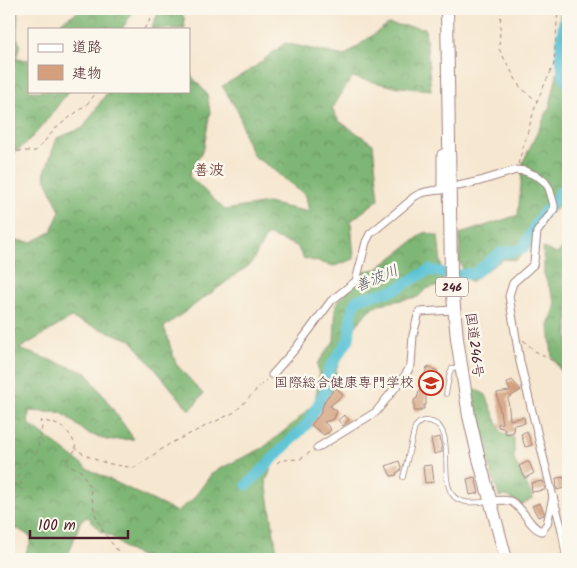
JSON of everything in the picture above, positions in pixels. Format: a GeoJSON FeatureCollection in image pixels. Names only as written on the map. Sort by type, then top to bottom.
{"type":"FeatureCollection","features":[{"type":"Feature","properties":{"kind":"highway","name":"国道246号"},"geometry":{"type":"LineString","coordinates":[[447,9],[450,150],[447,190],[451,274],[460,367],[469,416],[506,559]]}},
{"type":"Feature","properties":{"kind":"street"},"geometry":{"type":"LineString","coordinates":[[272,375],[296,348],[331,301],[356,281],[366,242],[370,234],[409,202],[516,170],[532,174],[545,182],[551,193],[554,209],[537,232],[533,265],[513,283],[509,292],[520,362],[562,530],[568,534]]}},
{"type":"Feature","properties":{"kind":"street"},"geometry":{"type":"LineString","coordinates":[[317,448],[376,412],[406,374],[411,365],[413,335],[419,312],[454,310]]}},
{"type":"Feature","properties":{"kind":"street"},"geometry":{"type":"LineString","coordinates":[[490,501],[510,501],[520,508],[538,529],[542,531],[547,524],[553,497]]}},
{"type":"Feature","properties":{"kind":"lane"},"geometry":{"type":"LineString","coordinates":[[446,394],[452,368],[460,367]]}},
{"type":"Feature","properties":{"kind":"lane"},"geometry":{"type":"LineString","coordinates":[[403,477],[415,427],[421,421],[430,421],[439,425],[445,434],[448,480],[452,494],[465,502],[490,501]]}},
{"type":"Feature","properties":{"kind":"lane"},"geometry":{"type":"LineString","coordinates":[[561,526],[560,532],[565,559]]}},
{"type":"Feature","properties":{"kind":"path"},"geometry":{"type":"LineString","coordinates":[[145,28],[158,9]]}},
{"type":"Feature","properties":{"kind":"path"},"geometry":{"type":"LineString","coordinates":[[501,9],[499,49],[520,87],[537,101]]}},
{"type":"Feature","properties":{"kind":"path"},"geometry":{"type":"LineString","coordinates":[[516,170],[537,101],[554,64],[558,9]]}},
{"type":"Feature","properties":{"kind":"path"},"geometry":{"type":"LineString","coordinates":[[9,151],[36,151],[56,128],[87,104],[97,92]]}},
{"type":"Feature","properties":{"kind":"path"},"geometry":{"type":"LineString","coordinates":[[568,306],[564,326],[568,346]]}},
{"type":"Feature","properties":{"kind":"path"},"geometry":{"type":"LineString","coordinates":[[515,334],[536,351],[559,364],[568,374]]}},
{"type":"Feature","properties":{"kind":"path"},"geometry":{"type":"LineString","coordinates":[[9,512],[23,488],[18,469],[37,452],[42,427],[40,421],[60,425],[74,439],[76,449],[89,458],[134,468],[171,443],[235,412],[272,375]]}},
{"type":"Feature","properties":{"kind":"path"},"geometry":{"type":"LineString","coordinates":[[277,463],[285,459],[300,459],[317,448]]}},
{"type":"Feature","properties":{"kind":"path"},"geometry":{"type":"LineString","coordinates":[[76,449],[65,463],[80,471],[90,487],[95,514],[104,533],[124,559]]}},
{"type":"Feature","properties":{"kind":"green space"},"geometry":{"type":"Polygon","coordinates":[[[9,9],[18,9],[17,37],[20,45],[16,59],[28,60],[28,92],[68,92],[34,135],[18,150],[9,155],[9,9]]]}},
{"type":"Feature","properties":{"kind":"green space"},"geometry":{"type":"Polygon","coordinates":[[[83,9],[135,9],[123,28],[59,28],[62,21],[83,9]]]}},
{"type":"Feature","properties":{"kind":"green space"},"geometry":{"type":"Polygon","coordinates":[[[160,9],[180,9],[184,18],[185,28],[151,28],[160,9]]]}},
{"type":"Feature","properties":{"kind":"green space"},"geometry":{"type":"Polygon","coordinates":[[[564,9],[568,9],[568,201],[534,223],[532,246],[516,260],[503,259],[470,282],[459,261],[460,234],[518,215],[523,162],[550,106],[559,65],[564,9]]]}},
{"type":"Feature","properties":{"kind":"green space"},"geometry":{"type":"Polygon","coordinates":[[[388,24],[425,28],[431,90],[391,86],[352,77],[332,109],[339,121],[373,144],[379,199],[351,221],[354,259],[334,266],[303,258],[297,246],[267,235],[251,264],[164,327],[176,364],[203,394],[190,411],[131,340],[71,318],[19,349],[87,373],[134,439],[107,440],[87,433],[62,413],[29,411],[28,423],[88,469],[177,512],[193,499],[213,472],[263,448],[294,423],[315,402],[319,377],[317,364],[334,341],[336,304],[364,271],[377,269],[425,232],[438,236],[443,284],[426,289],[418,297],[380,304],[367,312],[356,326],[348,347],[336,369],[337,382],[323,404],[274,462],[266,481],[278,559],[147,559],[125,549],[115,539],[99,530],[88,517],[81,520],[69,553],[74,559],[23,559],[31,537],[18,529],[9,530],[9,240],[32,242],[51,232],[60,211],[44,175],[57,138],[83,128],[107,92],[190,92],[190,74],[207,94],[210,112],[204,147],[189,176],[225,210],[267,203],[309,212],[306,196],[266,164],[254,157],[245,138],[239,113],[222,86],[252,69],[285,43],[344,56],[388,24]]]}},
{"type":"Feature","properties":{"kind":"green space"},"geometry":{"type":"Polygon","coordinates":[[[568,241],[568,383],[552,357],[549,326],[556,304],[544,274],[543,248],[557,254],[568,241]]]}},
{"type":"Feature","properties":{"kind":"green space"},"geometry":{"type":"Polygon","coordinates":[[[472,387],[486,395],[501,432],[514,438],[514,460],[533,498],[522,505],[507,496],[499,497],[486,455],[472,387]]]}},
{"type":"Feature","properties":{"kind":"building"},"geometry":{"type":"Polygon","coordinates":[[[427,367],[438,371],[436,376],[440,378],[434,395],[426,392],[426,405],[424,405],[424,409],[414,411],[414,400],[417,398],[427,367]]]}},
{"type":"Feature","properties":{"kind":"building"},"geometry":{"type":"Polygon","coordinates":[[[512,380],[521,390],[508,398],[510,420],[524,417],[525,423],[513,425],[514,432],[506,434],[504,428],[498,427],[498,424],[502,423],[497,393],[510,391],[507,383],[512,380]]]}},
{"type":"Feature","properties":{"kind":"building"},"geometry":{"type":"Polygon","coordinates":[[[336,387],[343,395],[330,406],[337,411],[334,419],[324,422],[331,429],[324,435],[311,425],[320,414],[325,400],[336,387]]]}},
{"type":"Feature","properties":{"kind":"building"},"geometry":{"type":"Polygon","coordinates":[[[344,415],[349,420],[343,426],[338,420],[344,415]]]}},
{"type":"Feature","properties":{"kind":"building"},"geometry":{"type":"Polygon","coordinates":[[[527,431],[532,445],[525,447],[521,434],[527,431]]]}},
{"type":"Feature","properties":{"kind":"building"},"geometry":{"type":"Polygon","coordinates":[[[440,437],[442,452],[434,454],[431,439],[440,437]]]}},
{"type":"Feature","properties":{"kind":"building"},"geometry":{"type":"Polygon","coordinates":[[[399,461],[400,471],[396,473],[397,475],[391,476],[386,466],[399,461]]]}},
{"type":"Feature","properties":{"kind":"building"},"geometry":{"type":"Polygon","coordinates":[[[529,462],[534,473],[525,478],[519,466],[529,462]]]}},
{"type":"Feature","properties":{"kind":"building"},"geometry":{"type":"Polygon","coordinates":[[[432,465],[434,482],[425,483],[423,466],[432,465]]]}},
{"type":"Feature","properties":{"kind":"building"},"geometry":{"type":"Polygon","coordinates":[[[475,477],[479,493],[470,495],[467,479],[475,477]]]}},
{"type":"Feature","properties":{"kind":"building"},"geometry":{"type":"Polygon","coordinates":[[[568,477],[568,487],[557,490],[556,478],[568,477]]]}},
{"type":"Feature","properties":{"kind":"building"},"geometry":{"type":"Polygon","coordinates":[[[543,481],[545,490],[532,492],[531,483],[543,481]]]}},
{"type":"Feature","properties":{"kind":"building"},"geometry":{"type":"Polygon","coordinates":[[[540,503],[544,515],[538,517],[532,506],[540,503]]]}},
{"type":"Feature","properties":{"kind":"waterway","name":"善波川"},"geometry":{"type":"LineString","coordinates":[[566,9],[561,57],[564,75],[568,84]]}},
{"type":"Feature","properties":{"kind":"waterway","name":"善波川"},"geometry":{"type":"LineString","coordinates":[[557,197],[568,182]]}},
{"type":"Feature","properties":{"kind":"waterway","name":"善波川"},"geometry":{"type":"LineString","coordinates":[[460,275],[475,273],[500,253],[523,249],[538,220],[552,203]]}},
{"type":"Feature","properties":{"kind":"waterway","name":"善波川"},"geometry":{"type":"LineString","coordinates":[[247,485],[308,423],[325,391],[329,369],[349,339],[352,311],[357,300],[395,290],[429,270],[444,273]]}},
{"type":"Feature","properties":{"kind":"place","name":"国際総合健康専門学校"},"geometry":{"type":"Point","coordinates":[431,383]}},
{"type":"Feature","properties":{"kind":"district","name":"善波"},"geometry":{"type":"Point","coordinates":[209,171]}}]}
